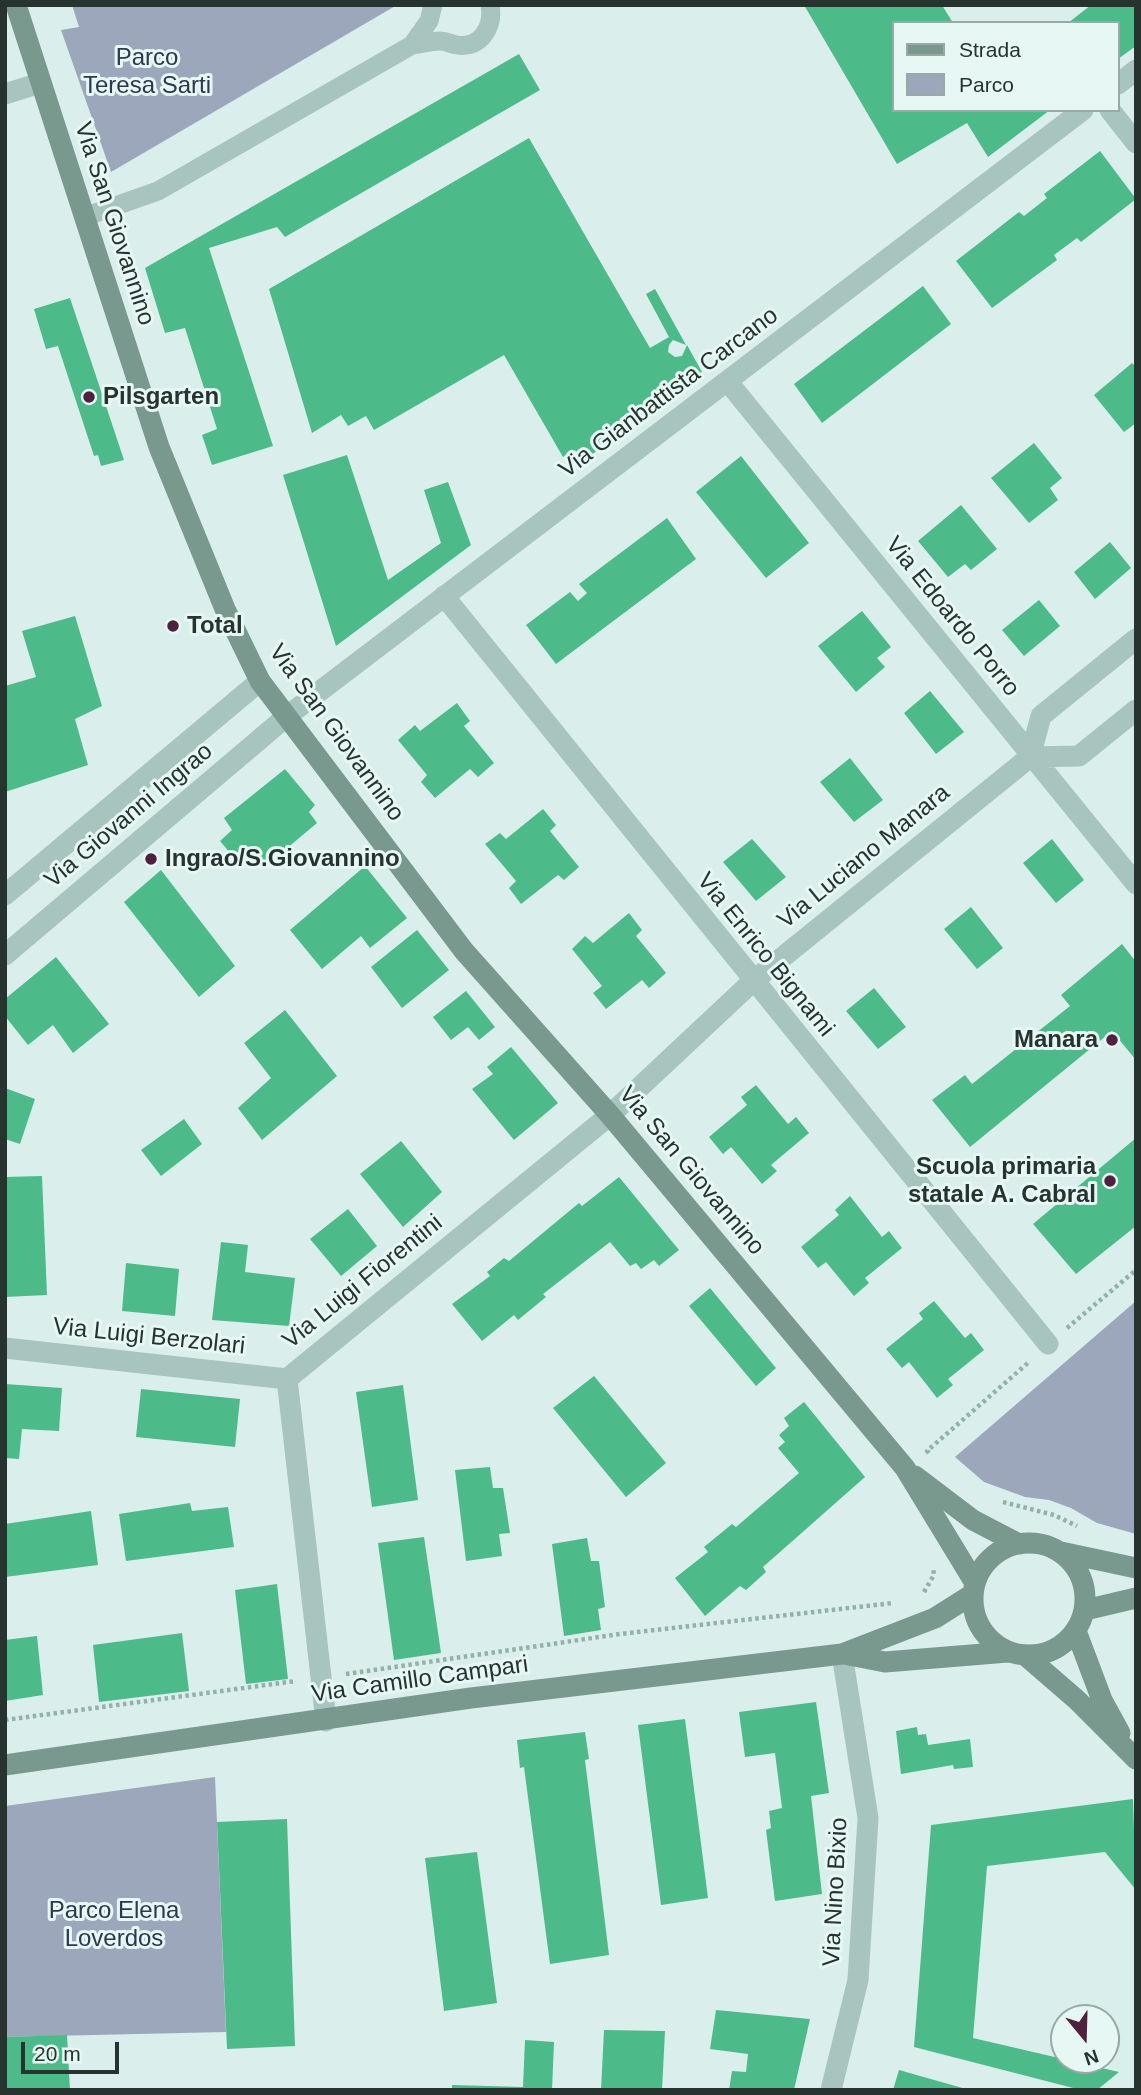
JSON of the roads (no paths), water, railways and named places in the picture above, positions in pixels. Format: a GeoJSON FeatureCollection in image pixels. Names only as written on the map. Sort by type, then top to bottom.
{"type":"FeatureCollection","features":[{"type":"Feature","properties":{"kind":"street","name":"Via San Giovannino"},"geometry":{"type":"LineString","coordinates":[[16,5],[159,447],[225,609],[260,681],[464,951],[610,1115],[905,1468],[974,1588]]}},
{"type":"Feature","properties":{"kind":"street"},"geometry":{"type":"LineString","coordinates":[[1120,82],[1136,70]]}},
{"type":"Feature","properties":{"kind":"street"},"geometry":{"type":"LineString","coordinates":[[5,94],[40,83]]}},
{"type":"Feature","properties":{"kind":"street","name":"Via Gianbattista Carcano"},"geometry":{"type":"LineString","coordinates":[[286,717],[1080,112]]}},
{"type":"Feature","properties":{"kind":"street"},"geometry":{"type":"LineString","coordinates":[[1112,112],[1136,143]]}},
{"type":"Feature","properties":{"kind":"street","name":"Via Edoardo Porro"},"geometry":{"type":"LineString","coordinates":[[729,382],[1030,757],[1136,884]]}},
{"type":"Feature","properties":{"kind":"street","name":"Via Enrico Bignami"},"geometry":{"type":"LineString","coordinates":[[444,596],[752,982],[1048,1344]]}},
{"type":"Feature","properties":{"kind":"street"},"geometry":{"type":"LineString","coordinates":[[1136,639],[1041,716],[1030,757],[1079,756],[1136,710]]}},
{"type":"Feature","properties":{"kind":"street","name":"Via Giovanni Ingrao"},"geometry":{"type":"LineString","coordinates":[[5,894],[260,681]]}},
{"type":"Feature","properties":{"kind":"street","name":"Via Giovanni Ingrao"},"geometry":{"type":"LineString","coordinates":[[5,955],[286,717]]}},
{"type":"Feature","properties":{"kind":"street","name":"Via Luciano Manara"},"geometry":{"type":"LineString","coordinates":[[610,1115],[752,982],[1030,757]]}},
{"type":"Feature","properties":{"kind":"street","name":"Via Luigi Fiorentini"},"geometry":{"type":"LineString","coordinates":[[326,1721],[287,1379],[610,1115]]}},
{"type":"Feature","properties":{"kind":"street","name":"Via Luigi Berzolari"},"geometry":{"type":"LineString","coordinates":[[5,1348],[287,1379]]}},
{"type":"Feature","properties":{"kind":"street","name":"Via San Giovannino"},"geometry":{"type":"LineString","coordinates":[[905,1468],[973,1520],[1019,1544]]}},
{"type":"Feature","properties":{"kind":"street"},"geometry":{"type":"LineString","coordinates":[[1134,1757],[1017,1654],[992,1642],[981,1628],[974,1612],[974,1588],[984,1565],[999,1551],[1019,1544],[1041,1544],[1061,1552],[1136,1568]]}},
{"type":"Feature","properties":{"kind":"street"},"geometry":{"type":"LineString","coordinates":[[1017,1654],[1044,1654],[1061,1646],[1076,1630],[1085,1610],[1085,1588],[1077,1568],[1061,1552]]}},
{"type":"Feature","properties":{"kind":"street","name":"Via Camillo Campari"},"geometry":{"type":"LineString","coordinates":[[5,1765],[326,1721],[471,1698],[842,1654],[935,1618],[974,1588]]}},
{"type":"Feature","properties":{"kind":"street"},"geometry":{"type":"LineString","coordinates":[[1085,1610],[1136,1598]]}},
{"type":"Feature","properties":{"kind":"street"},"geometry":{"type":"LineString","coordinates":[[1076,1630],[1102,1700],[1134,1757]]}},
{"type":"Feature","properties":{"kind":"street","name":"Via Camillo Campari"},"geometry":{"type":"LineString","coordinates":[[842,1654],[885,1662],[1017,1654]]}},
{"type":"Feature","properties":{"kind":"street","name":"Via Nino Bixio"},"geometry":{"type":"LineString","coordinates":[[831,2090],[858,1980],[868,1818],[842,1654]]}},
{"type":"Feature","properties":{"kind":"lane"},"geometry":{"type":"LineString","coordinates":[[412,45],[429,21],[433,5]]}},
{"type":"Feature","properties":{"kind":"lane"},"geometry":{"type":"LineString","coordinates":[[84,217],[158,191],[412,45],[444,40],[456,45],[469,45],[481,39],[489,29],[492,16],[490,5]]}},
{"type":"Feature","properties":{"kind":"place","name":"Pilsgarten"},"geometry":{"type":"Point","coordinates":[89,397]}},
{"type":"Feature","properties":{"kind":"place","name":"Total"},"geometry":{"type":"Point","coordinates":[173,626]}},
{"type":"Feature","properties":{"kind":"place","name":"Ingrao/S.Giovannino"},"geometry":{"type":"Point","coordinates":[151,859]}},
{"type":"Feature","properties":{"kind":"place","name":"Manara"},"geometry":{"type":"Point","coordinates":[1112,1040]}},
{"type":"Feature","properties":{"kind":"place","name":"Scuola primaria statale A. Cabral"},"geometry":{"type":"Point","coordinates":[1110,1181]}},
{"type":"Feature","properties":{"kind":"park label","name":"Parco Teresa Sarti"},"geometry":{"type":"Point","coordinates":[147,72]}},
{"type":"Feature","properties":{"kind":"park label","name":"Parco Elena Loverdos"},"geometry":{"type":"Point","coordinates":[114,1925]}}]}
